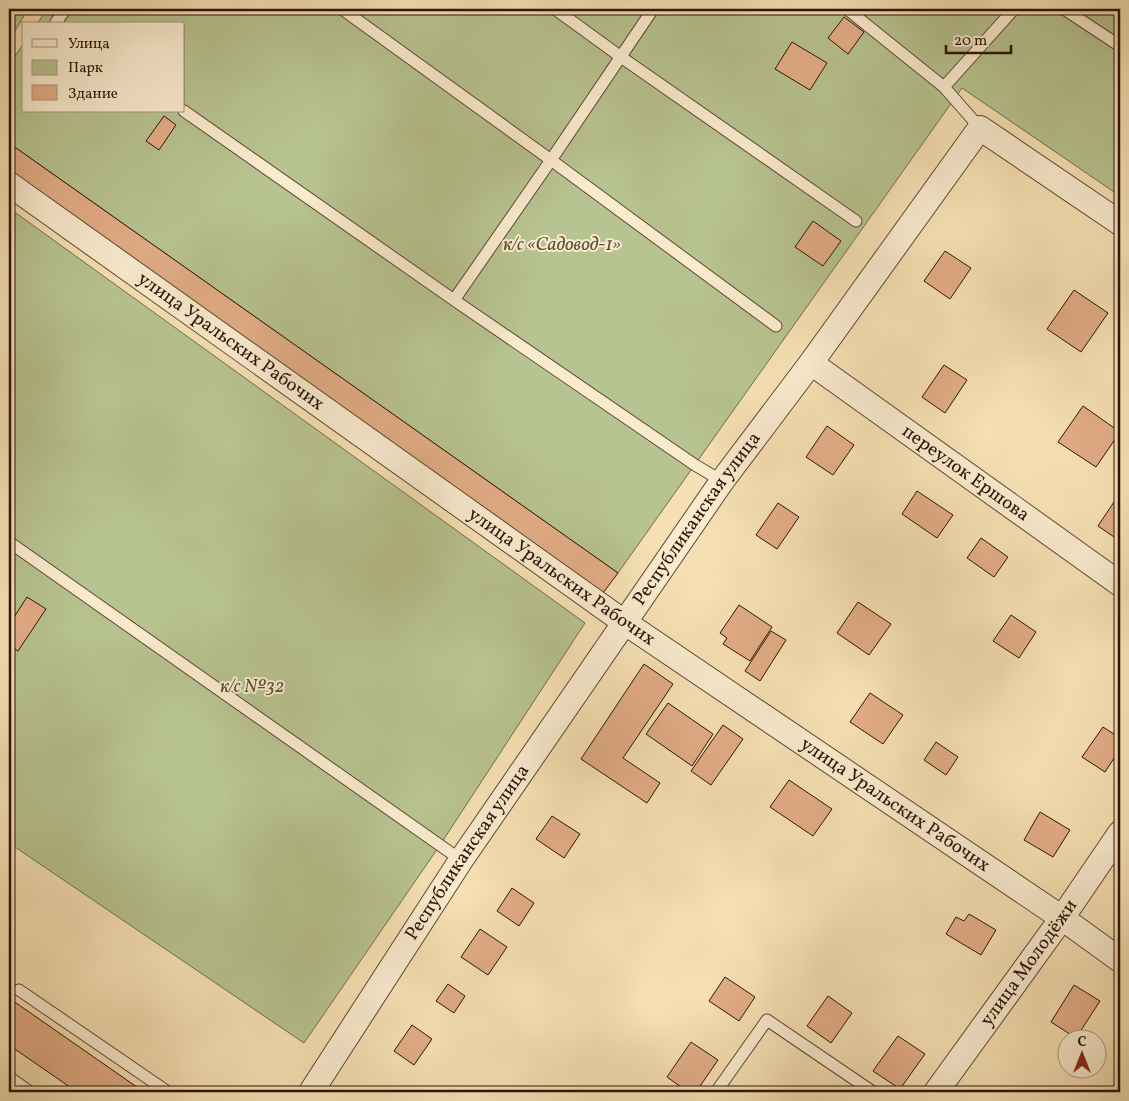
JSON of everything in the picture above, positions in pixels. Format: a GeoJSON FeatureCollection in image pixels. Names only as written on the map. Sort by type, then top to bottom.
{"type":"FeatureCollection","features":[{"type":"Feature","properties":{"kind":"street"},"geometry":{"type":"LineString","coordinates":[[980,128],[1120,223]]}},
{"type":"Feature","properties":{"kind":"street","name":"Республиканская улица"},"geometry":{"type":"LineString","coordinates":[[311,1092],[461,860],[722,480],[811,363],[980,128]]}},
{"type":"Feature","properties":{"kind":"street","name":"улица Уральских Рабочих"},"geometry":{"type":"LineString","coordinates":[[9,184],[624,622],[1062,918],[1120,960]]}},
{"type":"Feature","properties":{"kind":"street","name":"переулок Ершова"},"geometry":{"type":"LineString","coordinates":[[811,363],[1120,584]]}},
{"type":"Feature","properties":{"kind":"street","name":"улица Молодёжи"},"geometry":{"type":"LineString","coordinates":[[936,1092],[1062,918],[1120,833]]}},
{"type":"Feature","properties":{"kind":"lane"},"geometry":{"type":"LineString","coordinates":[[56,22],[66,9]]}},
{"type":"Feature","properties":{"kind":"lane"},"geometry":{"type":"LineString","coordinates":[[342,9],[776,326]]}},
{"type":"Feature","properties":{"kind":"lane"},"geometry":{"type":"LineString","coordinates":[[555,9],[856,221]]}},
{"type":"Feature","properties":{"kind":"lane"},"geometry":{"type":"LineString","coordinates":[[454,300],[653,9]]}},
{"type":"Feature","properties":{"kind":"lane"},"geometry":{"type":"LineString","coordinates":[[847,9],[944,87],[980,128]]}},
{"type":"Feature","properties":{"kind":"lane"},"geometry":{"type":"LineString","coordinates":[[944,87],[1014,9]]}},
{"type":"Feature","properties":{"kind":"lane"},"geometry":{"type":"LineString","coordinates":[[1064,9],[1120,46]]}},
{"type":"Feature","properties":{"kind":"lane"},"geometry":{"type":"LineString","coordinates":[[185,112],[454,300],[695,465],[722,480]]}},
{"type":"Feature","properties":{"kind":"lane"},"geometry":{"type":"LineString","coordinates":[[9,542],[461,860]]}},
{"type":"Feature","properties":{"kind":"lane"},"geometry":{"type":"LineString","coordinates":[[19,990],[168,1092]]}},
{"type":"Feature","properties":{"kind":"lane"},"geometry":{"type":"LineString","coordinates":[[716,1092],[767,1020],[873,1092]]}},
{"type":"Feature","properties":{"kind":"lane"},"geometry":{"type":"LineString","coordinates":[[9,1077],[30,1092]]}},
{"type":"Feature","properties":{"kind":"green space"},"geometry":{"type":"Polygon","coordinates":[[[9,9],[28,9],[9,41],[9,9]]]}},
{"type":"Feature","properties":{"kind":"green space","name":"к/с «Садовод-1»"},"geometry":{"type":"Polygon","coordinates":[[[47,9],[1120,9],[1120,196],[962,88],[618,573],[9,143],[9,65],[22,46],[22,112],[185,112],[185,22],[38,22],[47,9]]]}},
{"type":"Feature","properties":{"kind":"green space","name":"к/с №32"},"geometry":{"type":"Polygon","coordinates":[[[9,208],[585,623],[440,845],[304,1043],[9,843],[9,208]]]}},
{"type":"Feature","properties":{"kind":"building"},"geometry":{"type":"Polygon","coordinates":[[[844,17],[864,32],[848,54],[828,38],[844,17]]]}},
{"type":"Feature","properties":{"kind":"building"},"geometry":{"type":"Polygon","coordinates":[[[792,42],[827,63],[810,90],[775,69],[792,42]]]}},
{"type":"Feature","properties":{"kind":"building"},"geometry":{"type":"Polygon","coordinates":[[[164,116],[176,125],[159,150],[146,141],[164,116]]]}},
{"type":"Feature","properties":{"kind":"building"},"geometry":{"type":"Polygon","coordinates":[[[9,143],[618,573],[603,593],[9,174],[9,143]]]}},
{"type":"Feature","properties":{"kind":"building"},"geometry":{"type":"Polygon","coordinates":[[[813,221],[841,241],[823,266],[795,247],[813,221]]]}},
{"type":"Feature","properties":{"kind":"building"},"geometry":{"type":"Polygon","coordinates":[[[945,251],[971,268],[950,299],[924,281],[945,251]]]}},
{"type":"Feature","properties":{"kind":"building"},"geometry":{"type":"Polygon","coordinates":[[[1074,290],[1108,313],[1081,352],[1047,329],[1074,290]]]}},
{"type":"Feature","properties":{"kind":"building"},"geometry":{"type":"Polygon","coordinates":[[[944,365],[967,380],[945,413],[922,397],[944,365]]]}},
{"type":"Feature","properties":{"kind":"building"},"geometry":{"type":"Polygon","coordinates":[[[1083,406],[1120,432],[1096,467],[1058,442],[1083,406]]]}},
{"type":"Feature","properties":{"kind":"building"},"geometry":{"type":"Polygon","coordinates":[[[827,426],[854,445],[833,475],[806,457],[827,426]]]}},
{"type":"Feature","properties":{"kind":"building"},"geometry":{"type":"Polygon","coordinates":[[[917,491],[953,515],[937,538],[902,514],[917,491]]]}},
{"type":"Feature","properties":{"kind":"building"},"geometry":{"type":"Polygon","coordinates":[[[1116,499],[1120,502],[1120,541],[1098,526],[1116,499]]]}},
{"type":"Feature","properties":{"kind":"building"},"geometry":{"type":"Polygon","coordinates":[[[778,503],[799,517],[777,549],[756,535],[778,503]]]}},
{"type":"Feature","properties":{"kind":"building"},"geometry":{"type":"Polygon","coordinates":[[[981,538],[1008,557],[994,577],[967,558],[981,538]]]}},
{"type":"Feature","properties":{"kind":"building"},"geometry":{"type":"Polygon","coordinates":[[[27,597],[46,609],[18,651],[9,645],[9,625],[27,597]]]}},
{"type":"Feature","properties":{"kind":"building"},"geometry":{"type":"Polygon","coordinates":[[[858,602],[891,624],[869,655],[837,633],[858,602]]]}},
{"type":"Feature","properties":{"kind":"building"},"geometry":{"type":"Polygon","coordinates":[[[739,605],[772,627],[750,661],[723,644],[727,638],[720,633],[739,605]]]}},
{"type":"Feature","properties":{"kind":"building"},"geometry":{"type":"Polygon","coordinates":[[[1011,615],[1036,632],[1019,658],[993,641],[1011,615]]]}},
{"type":"Feature","properties":{"kind":"building"},"geometry":{"type":"Polygon","coordinates":[[[771,631],[786,640],[760,681],[745,671],[771,631]]]}},
{"type":"Feature","properties":{"kind":"building"},"geometry":{"type":"Polygon","coordinates":[[[644,664],[673,684],[623,758],[660,783],[647,803],[581,759],[644,664]]]}},
{"type":"Feature","properties":{"kind":"building"},"geometry":{"type":"Polygon","coordinates":[[[870,693],[903,715],[883,744],[850,722],[870,693]]]}},
{"type":"Feature","properties":{"kind":"building"},"geometry":{"type":"Polygon","coordinates":[[[668,703],[713,734],[692,766],[646,734],[668,703]]]}},
{"type":"Feature","properties":{"kind":"building"},"geometry":{"type":"Polygon","coordinates":[[[723,725],[743,739],[711,785],[691,771],[723,725]]]}},
{"type":"Feature","properties":{"kind":"building"},"geometry":{"type":"Polygon","coordinates":[[[1103,727],[1120,738],[1120,749],[1105,772],[1082,757],[1103,727]]]}},
{"type":"Feature","properties":{"kind":"building"},"geometry":{"type":"Polygon","coordinates":[[[936,742],[958,757],[946,775],[924,760],[936,742]]]}},
{"type":"Feature","properties":{"kind":"building"},"geometry":{"type":"Polygon","coordinates":[[[789,780],[832,809],[813,836],[770,807],[789,780]]]}},
{"type":"Feature","properties":{"kind":"building"},"geometry":{"type":"Polygon","coordinates":[[[1040,812],[1070,830],[1053,857],[1024,840],[1040,812]]]}},
{"type":"Feature","properties":{"kind":"building"},"geometry":{"type":"Polygon","coordinates":[[[552,816],[580,834],[564,858],[536,839],[552,816]]]}},
{"type":"Feature","properties":{"kind":"building"},"geometry":{"type":"Polygon","coordinates":[[[512,888],[534,903],[519,926],[497,911],[512,888]]]}},
{"type":"Feature","properties":{"kind":"building"},"geometry":{"type":"Polygon","coordinates":[[[969,914],[996,930],[981,955],[946,934],[956,917],[964,921],[969,914]]]}},
{"type":"Feature","properties":{"kind":"building"},"geometry":{"type":"Polygon","coordinates":[[[480,929],[507,947],[488,975],[461,957],[480,929]]]}},
{"type":"Feature","properties":{"kind":"building"},"geometry":{"type":"Polygon","coordinates":[[[725,977],[755,997],[739,1021],[709,1001],[725,977]]]}},
{"type":"Feature","properties":{"kind":"building"},"geometry":{"type":"Polygon","coordinates":[[[448,984],[465,996],[454,1013],[436,1001],[448,984]]]}},
{"type":"Feature","properties":{"kind":"building"},"geometry":{"type":"Polygon","coordinates":[[[1074,985],[1100,1001],[1082,1028],[1060,1028],[1051,1022],[1074,985]]]}},
{"type":"Feature","properties":{"kind":"building"},"geometry":{"type":"Polygon","coordinates":[[[828,996],[852,1013],[831,1043],[807,1026],[828,996]]]}},
{"type":"Feature","properties":{"kind":"building"},"geometry":{"type":"Polygon","coordinates":[[[9,998],[144,1092],[77,1092],[9,1045],[9,998]]]}},
{"type":"Feature","properties":{"kind":"building"},"geometry":{"type":"Polygon","coordinates":[[[412,1025],[432,1039],[414,1065],[394,1051],[412,1025]]]}},
{"type":"Feature","properties":{"kind":"building"},"geometry":{"type":"Polygon","coordinates":[[[898,1036],[925,1054],[900,1089],[873,1071],[898,1036]]]}},
{"type":"Feature","properties":{"kind":"building"},"geometry":{"type":"Polygon","coordinates":[[[691,1042],[718,1060],[696,1092],[688,1092],[667,1077],[691,1042]]]}}]}
